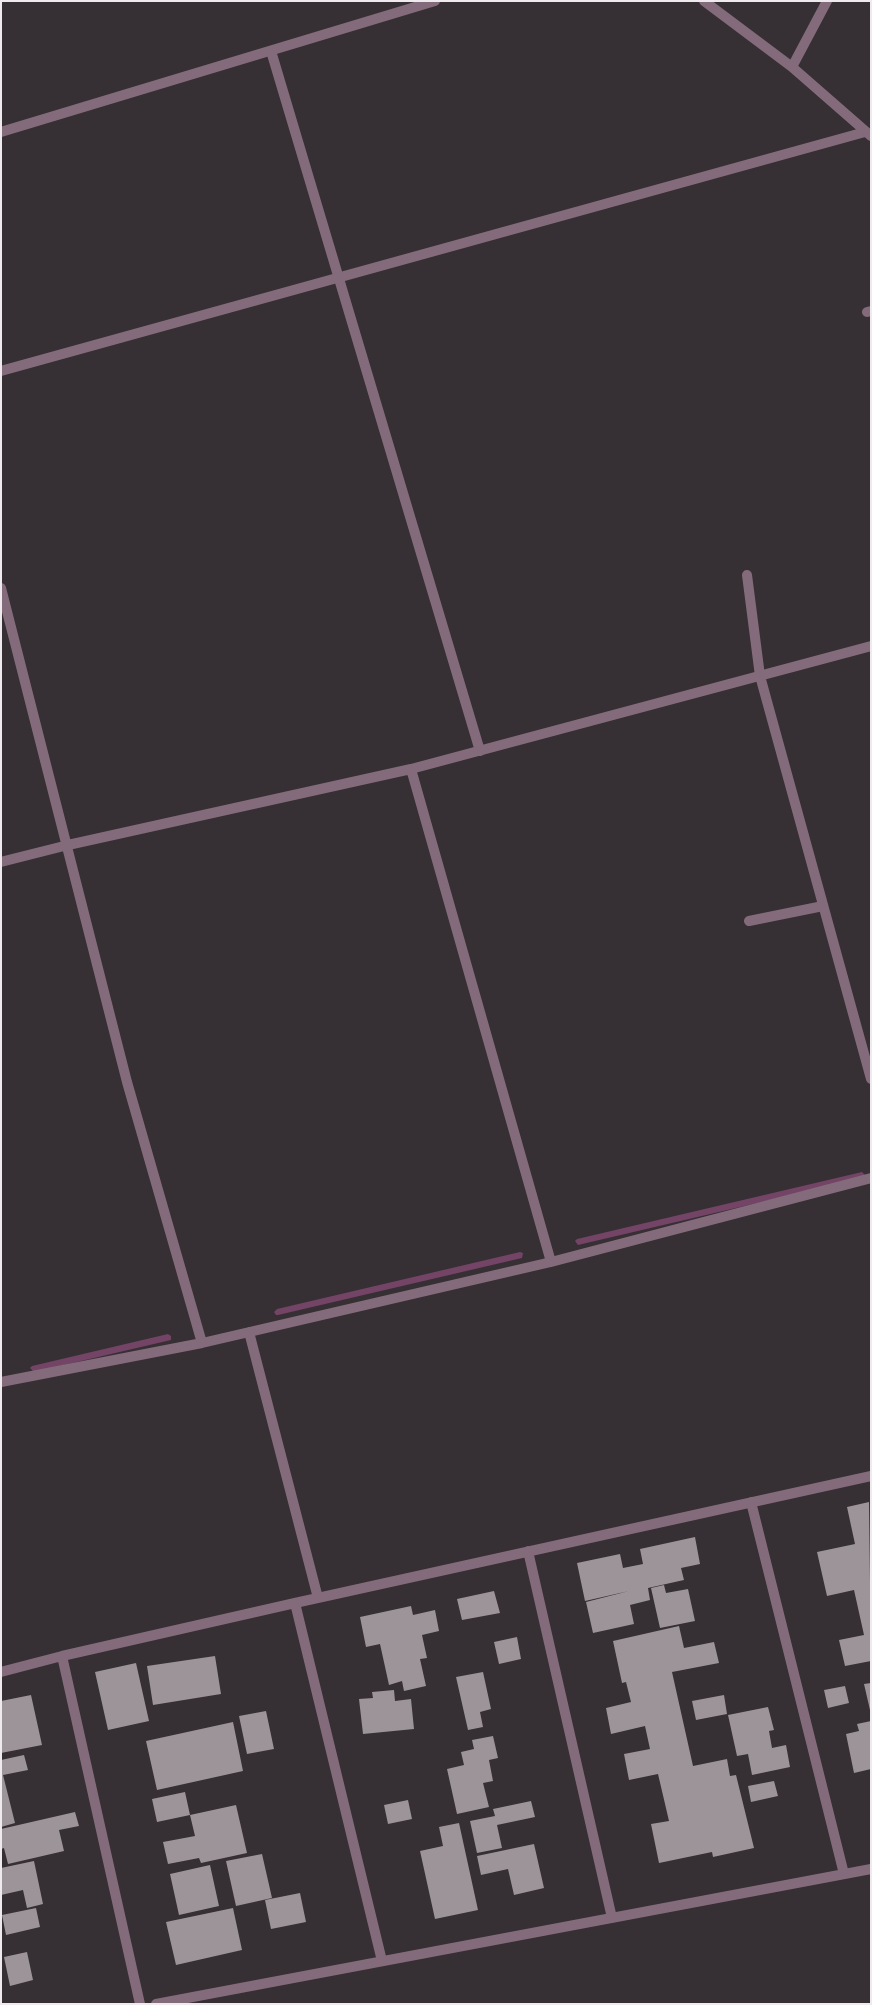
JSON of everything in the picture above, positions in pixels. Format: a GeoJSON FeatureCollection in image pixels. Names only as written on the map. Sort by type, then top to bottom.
{"type":"FeatureCollection","features":[{"type":"Feature","properties":{"kind":"street"},"geometry":{"type":"LineString","coordinates":[[1,132],[435,1]]}},
{"type":"Feature","properties":{"kind":"street"},"geometry":{"type":"LineString","coordinates":[[704,1],[792,68],[868,134]]}},
{"type":"Feature","properties":{"kind":"street"},"geometry":{"type":"LineString","coordinates":[[792,68],[827,1]]}},
{"type":"Feature","properties":{"kind":"street"},"geometry":{"type":"LineString","coordinates":[[270,51],[480,750]]}},
{"type":"Feature","properties":{"kind":"street"},"geometry":{"type":"LineString","coordinates":[[1,371],[868,134]]}},
{"type":"Feature","properties":{"kind":"street"},"geometry":{"type":"LineString","coordinates":[[747,575],[760,676],[871,1079]]}},
{"type":"Feature","properties":{"kind":"street"},"geometry":{"type":"LineString","coordinates":[[1,588],[128,1082],[202,1343]]}},
{"type":"Feature","properties":{"kind":"street"},"geometry":{"type":"LineString","coordinates":[[1,862],[412,769],[871,646]]}},
{"type":"Feature","properties":{"kind":"street"},"geometry":{"type":"LineString","coordinates":[[412,769],[552,1262]]}},
{"type":"Feature","properties":{"kind":"street"},"geometry":{"type":"LineString","coordinates":[[749,921],[823,906]]}},
{"type":"Feature","properties":{"kind":"street"},"geometry":{"type":"LineString","coordinates":[[1,1382],[202,1343],[552,1262],[871,1178]]}},
{"type":"Feature","properties":{"kind":"street"},"geometry":{"type":"LineString","coordinates":[[249,1332],[318,1598]]}},
{"type":"Feature","properties":{"kind":"street"},"geometry":{"type":"LineString","coordinates":[[1,1672],[62,1656],[295,1603],[871,1476]]}},
{"type":"Feature","properties":{"kind":"street"},"geometry":{"type":"LineString","coordinates":[[751,1502],[844,1874]]}},
{"type":"Feature","properties":{"kind":"street"},"geometry":{"type":"LineString","coordinates":[[528,1551],[612,1918]]}},
{"type":"Feature","properties":{"kind":"street"},"geometry":{"type":"LineString","coordinates":[[295,1603],[382,1961]]}},
{"type":"Feature","properties":{"kind":"street"},"geometry":{"type":"LineString","coordinates":[[62,1656],[140,2004]]}},
{"type":"Feature","properties":{"kind":"street"},"geometry":{"type":"LineString","coordinates":[[156,2004],[871,1869]]}},
{"type":"Feature","properties":{"kind":"shaded area"},"geometry":{"type":"Polygon","coordinates":[[[862,1172],[866,1176],[864,1178],[578,1245],[575,1241],[577,1239],[862,1172]]]}},
{"type":"Feature","properties":{"kind":"shaded area"},"geometry":{"type":"Polygon","coordinates":[[[520,1252],[523,1253],[522,1258],[278,1315],[274,1312],[277,1309],[520,1252]]]}},
{"type":"Feature","properties":{"kind":"shaded area"},"geometry":{"type":"Polygon","coordinates":[[[168,1334],[171,1336],[171,1340],[34,1372],[30,1368],[32,1366],[168,1334]]]}},
{"type":"Feature","properties":{"kind":"building"},"geometry":{"type":"Polygon","coordinates":[[[869,1502],[871,1661],[845,1666],[839,1640],[864,1635],[854,1590],[827,1596],[817,1552],[855,1544],[847,1507],[869,1502]]]}},
{"type":"Feature","properties":{"kind":"building"},"geometry":{"type":"Polygon","coordinates":[[[695,1537],[700,1564],[681,1568],[684,1580],[648,1588],[650,1600],[630,1605],[634,1624],[593,1633],[586,1602],[629,1591],[585,1601],[577,1563],[620,1554],[623,1568],[643,1564],[640,1549],[695,1537]]]}},
{"type":"Feature","properties":{"kind":"building"},"geometry":{"type":"Polygon","coordinates":[[[664,1585],[666,1593],[688,1589],[695,1621],[660,1628],[651,1588],[664,1585]]]}},
{"type":"Feature","properties":{"kind":"building"},"geometry":{"type":"Polygon","coordinates":[[[494,1591],[500,1613],[462,1620],[457,1599],[494,1591]]]}},
{"type":"Feature","properties":{"kind":"building"},"geometry":{"type":"Polygon","coordinates":[[[411,1606],[413,1615],[435,1610],[439,1631],[422,1635],[427,1658],[420,1659],[426,1686],[404,1691],[402,1681],[389,1685],[380,1644],[366,1647],[360,1617],[411,1606]]]}},
{"type":"Feature","properties":{"kind":"building"},"geometry":{"type":"Polygon","coordinates":[[[679,1626],[684,1648],[714,1642],[719,1663],[672,1672],[693,1766],[727,1759],[730,1776],[736,1775],[754,1848],[713,1857],[712,1852],[659,1863],[651,1824],[669,1821],[658,1774],[629,1780],[624,1754],[650,1749],[645,1726],[611,1734],[606,1708],[631,1702],[626,1682],[622,1683],[613,1641],[679,1626]]]}},
{"type":"Feature","properties":{"kind":"building"},"geometry":{"type":"Polygon","coordinates":[[[517,1637],[521,1659],[499,1664],[494,1642],[517,1637]]]}},
{"type":"Feature","properties":{"kind":"building"},"geometry":{"type":"Polygon","coordinates":[[[215,1656],[221,1694],[153,1705],[147,1666],[215,1656]]]}},
{"type":"Feature","properties":{"kind":"building"},"geometry":{"type":"Polygon","coordinates":[[[136,1663],[149,1721],[108,1730],[95,1672],[136,1663]]]}},
{"type":"Feature","properties":{"kind":"building"},"geometry":{"type":"Polygon","coordinates":[[[483,1672],[491,1709],[480,1712],[483,1727],[468,1730],[456,1677],[483,1672]]]}},
{"type":"Feature","properties":{"kind":"building"},"geometry":{"type":"Polygon","coordinates":[[[871,1683],[871,1710],[870,1710],[864,1684],[871,1683]]]}},
{"type":"Feature","properties":{"kind":"building"},"geometry":{"type":"Polygon","coordinates":[[[845,1686],[849,1703],[828,1708],[824,1690],[845,1686]]]}},
{"type":"Feature","properties":{"kind":"building"},"geometry":{"type":"Polygon","coordinates":[[[394,1690],[395,1701],[411,1699],[414,1729],[363,1734],[359,1699],[373,1698],[372,1692],[394,1690]]]}},
{"type":"Feature","properties":{"kind":"building"},"geometry":{"type":"Polygon","coordinates":[[[31,1695],[42,1745],[1,1753],[1,1701],[31,1695]]]}},
{"type":"Feature","properties":{"kind":"building"},"geometry":{"type":"Polygon","coordinates":[[[724,1695],[727,1714],[696,1720],[692,1701],[724,1695]]]}},
{"type":"Feature","properties":{"kind":"building"},"geometry":{"type":"Polygon","coordinates":[[[768,1707],[774,1730],[769,1731],[772,1748],[786,1745],[790,1767],[752,1775],[748,1754],[737,1756],[728,1715],[768,1707]]]}},
{"type":"Feature","properties":{"kind":"building"},"geometry":{"type":"Polygon","coordinates":[[[266,1711],[274,1749],[247,1754],[239,1716],[266,1711]]]}},
{"type":"Feature","properties":{"kind":"building"},"geometry":{"type":"Polygon","coordinates":[[[871,1721],[871,1769],[854,1773],[846,1734],[859,1731],[857,1724],[871,1721]]]}},
{"type":"Feature","properties":{"kind":"building"},"geometry":{"type":"Polygon","coordinates":[[[233,1722],[243,1771],[157,1790],[146,1741],[233,1722]]]}},
{"type":"Feature","properties":{"kind":"building"},"geometry":{"type":"Polygon","coordinates":[[[493,1736],[498,1758],[489,1760],[493,1781],[483,1783],[489,1807],[457,1814],[447,1769],[464,1765],[461,1752],[474,1749],[472,1740],[493,1736]]]}},
{"type":"Feature","properties":{"kind":"building"},"geometry":{"type":"Polygon","coordinates":[[[24,1755],[28,1770],[3,1775],[15,1823],[1,1827],[1,1760],[24,1755]]]}},
{"type":"Feature","properties":{"kind":"building"},"geometry":{"type":"Polygon","coordinates":[[[774,1781],[778,1796],[751,1802],[748,1786],[774,1781]]]}},
{"type":"Feature","properties":{"kind":"building"},"geometry":{"type":"Polygon","coordinates":[[[185,1792],[190,1815],[157,1822],[152,1799],[185,1792]]]}},
{"type":"Feature","properties":{"kind":"building"},"geometry":{"type":"Polygon","coordinates":[[[408,1800],[412,1819],[388,1824],[384,1805],[408,1800]]]}},
{"type":"Feature","properties":{"kind":"building"},"geometry":{"type":"Polygon","coordinates":[[[531,1801],[535,1817],[497,1825],[502,1848],[477,1853],[470,1821],[495,1816],[493,1809],[531,1801]]]}},
{"type":"Feature","properties":{"kind":"building"},"geometry":{"type":"Polygon","coordinates":[[[236,1805],[247,1853],[201,1863],[199,1858],[168,1864],[163,1842],[195,1836],[190,1815],[236,1805]]]}},
{"type":"Feature","properties":{"kind":"building"},"geometry":{"type":"Polygon","coordinates":[[[75,1812],[79,1826],[59,1830],[64,1851],[8,1864],[4,1848],[1,1849],[1,1829],[75,1812]]]}},
{"type":"Feature","properties":{"kind":"building"},"geometry":{"type":"Polygon","coordinates":[[[459,1823],[478,1910],[435,1919],[420,1851],[443,1846],[439,1827],[459,1823]]]}},
{"type":"Feature","properties":{"kind":"building"},"geometry":{"type":"Polygon","coordinates":[[[534,1844],[544,1888],[514,1895],[508,1869],[481,1875],[477,1856],[534,1844]]]}},
{"type":"Feature","properties":{"kind":"building"},"geometry":{"type":"Polygon","coordinates":[[[262,1854],[272,1898],[236,1906],[226,1861],[262,1854]]]}},
{"type":"Feature","properties":{"kind":"building"},"geometry":{"type":"Polygon","coordinates":[[[34,1861],[43,1904],[27,1908],[23,1890],[1,1895],[1,1868],[34,1861]]]}},
{"type":"Feature","properties":{"kind":"building"},"geometry":{"type":"Polygon","coordinates":[[[210,1865],[219,1906],[179,1915],[170,1874],[210,1865]]]}},
{"type":"Feature","properties":{"kind":"building"},"geometry":{"type":"Polygon","coordinates":[[[300,1893],[306,1922],[271,1929],[265,1900],[300,1893]]]}},
{"type":"Feature","properties":{"kind":"building"},"geometry":{"type":"Polygon","coordinates":[[[36,1908],[40,1927],[6,1935],[2,1915],[36,1908]]]}},
{"type":"Feature","properties":{"kind":"building"},"geometry":{"type":"Polygon","coordinates":[[[233,1908],[242,1950],[176,1965],[166,1922],[233,1908]]]}},
{"type":"Feature","properties":{"kind":"building"},"geometry":{"type":"Polygon","coordinates":[[[27,1952],[33,1980],[10,1986],[4,1957],[27,1952]]]}}]}
